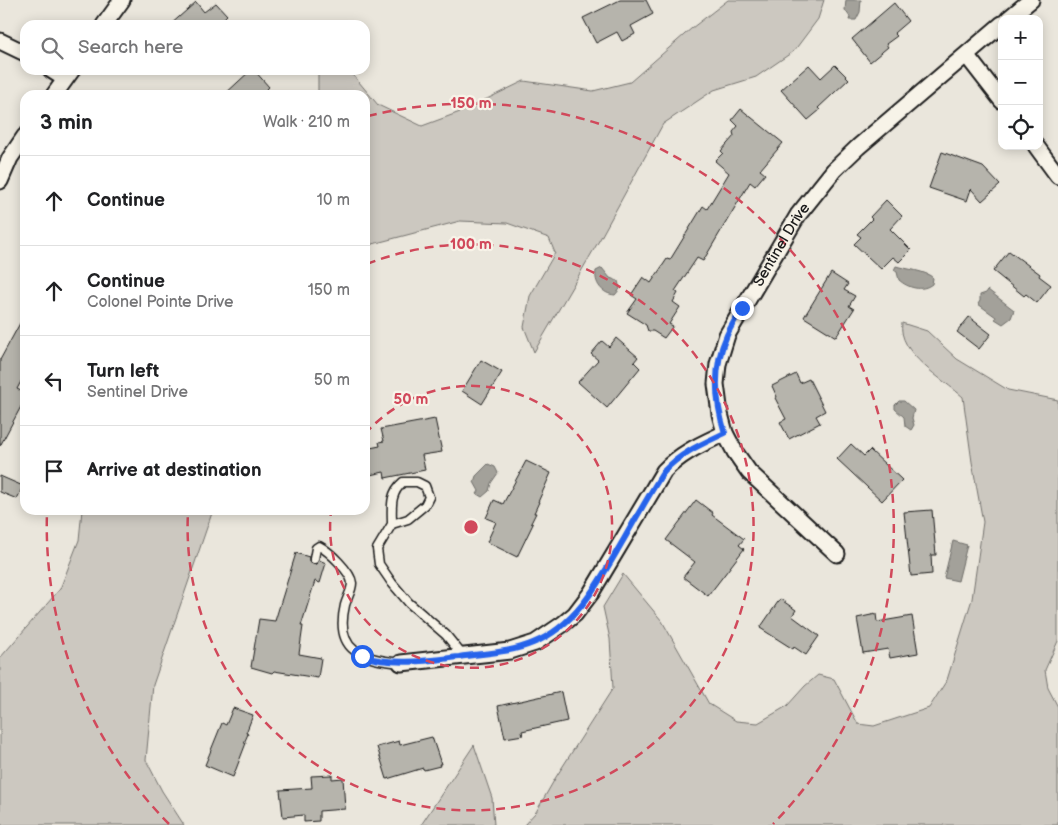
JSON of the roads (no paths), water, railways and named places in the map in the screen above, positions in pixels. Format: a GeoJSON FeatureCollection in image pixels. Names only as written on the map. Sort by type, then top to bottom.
{"type":"FeatureCollection","features":[{"type":"Feature","properties":{"kind":"street"},"geometry":{"type":"LineString","coordinates":[[108,20],[122,0]]}},
{"type":"Feature","properties":{"kind":"street"},"geometry":{"type":"LineString","coordinates":[[1013,15],[1031,0]]}},
{"type":"Feature","properties":{"kind":"street","name":"Sentinel Drive"},"geometry":{"type":"LineString","coordinates":[[837,554],[749,472],[735,452],[725,433],[720,414],[716,384],[718,364],[727,335],[798,215],[834,170],[858,147],[998,28]]}},
{"type":"Feature","properties":{"kind":"street"},"geometry":{"type":"LineString","coordinates":[[0,41],[20,51]]}},
{"type":"Feature","properties":{"kind":"street"},"geometry":{"type":"LineString","coordinates":[[967,56],[998,96]]}},
{"type":"Feature","properties":{"kind":"street"},"geometry":{"type":"LineString","coordinates":[[58,90],[68,75]]}},
{"type":"Feature","properties":{"kind":"street"},"geometry":{"type":"LineString","coordinates":[[0,181],[10,158],[20,143]]}},
{"type":"Feature","properties":{"kind":"street"},"geometry":{"type":"LineString","coordinates":[[1039,150],[1058,176]]}},
{"type":"Feature","properties":{"kind":"street"},"geometry":{"type":"LineString","coordinates":[[400,663],[505,652],[535,643],[563,624],[575,614],[591,593],[664,471],[684,454],[725,433]]}},
{"type":"Feature","properties":{"kind":"lane"},"geometry":{"type":"LineString","coordinates":[[392,524],[408,518],[425,504],[429,497],[425,486],[416,482],[403,482],[397,487],[392,498],[392,524],[377,549],[379,564],[392,584],[409,603],[446,636],[463,656]]}},
{"type":"Feature","properties":{"kind":"lane"},"geometry":{"type":"LineString","coordinates":[[314,559],[316,548],[319,546],[326,549],[351,578],[352,585],[342,619],[344,636],[350,647],[362,656],[400,663]]}}]}
